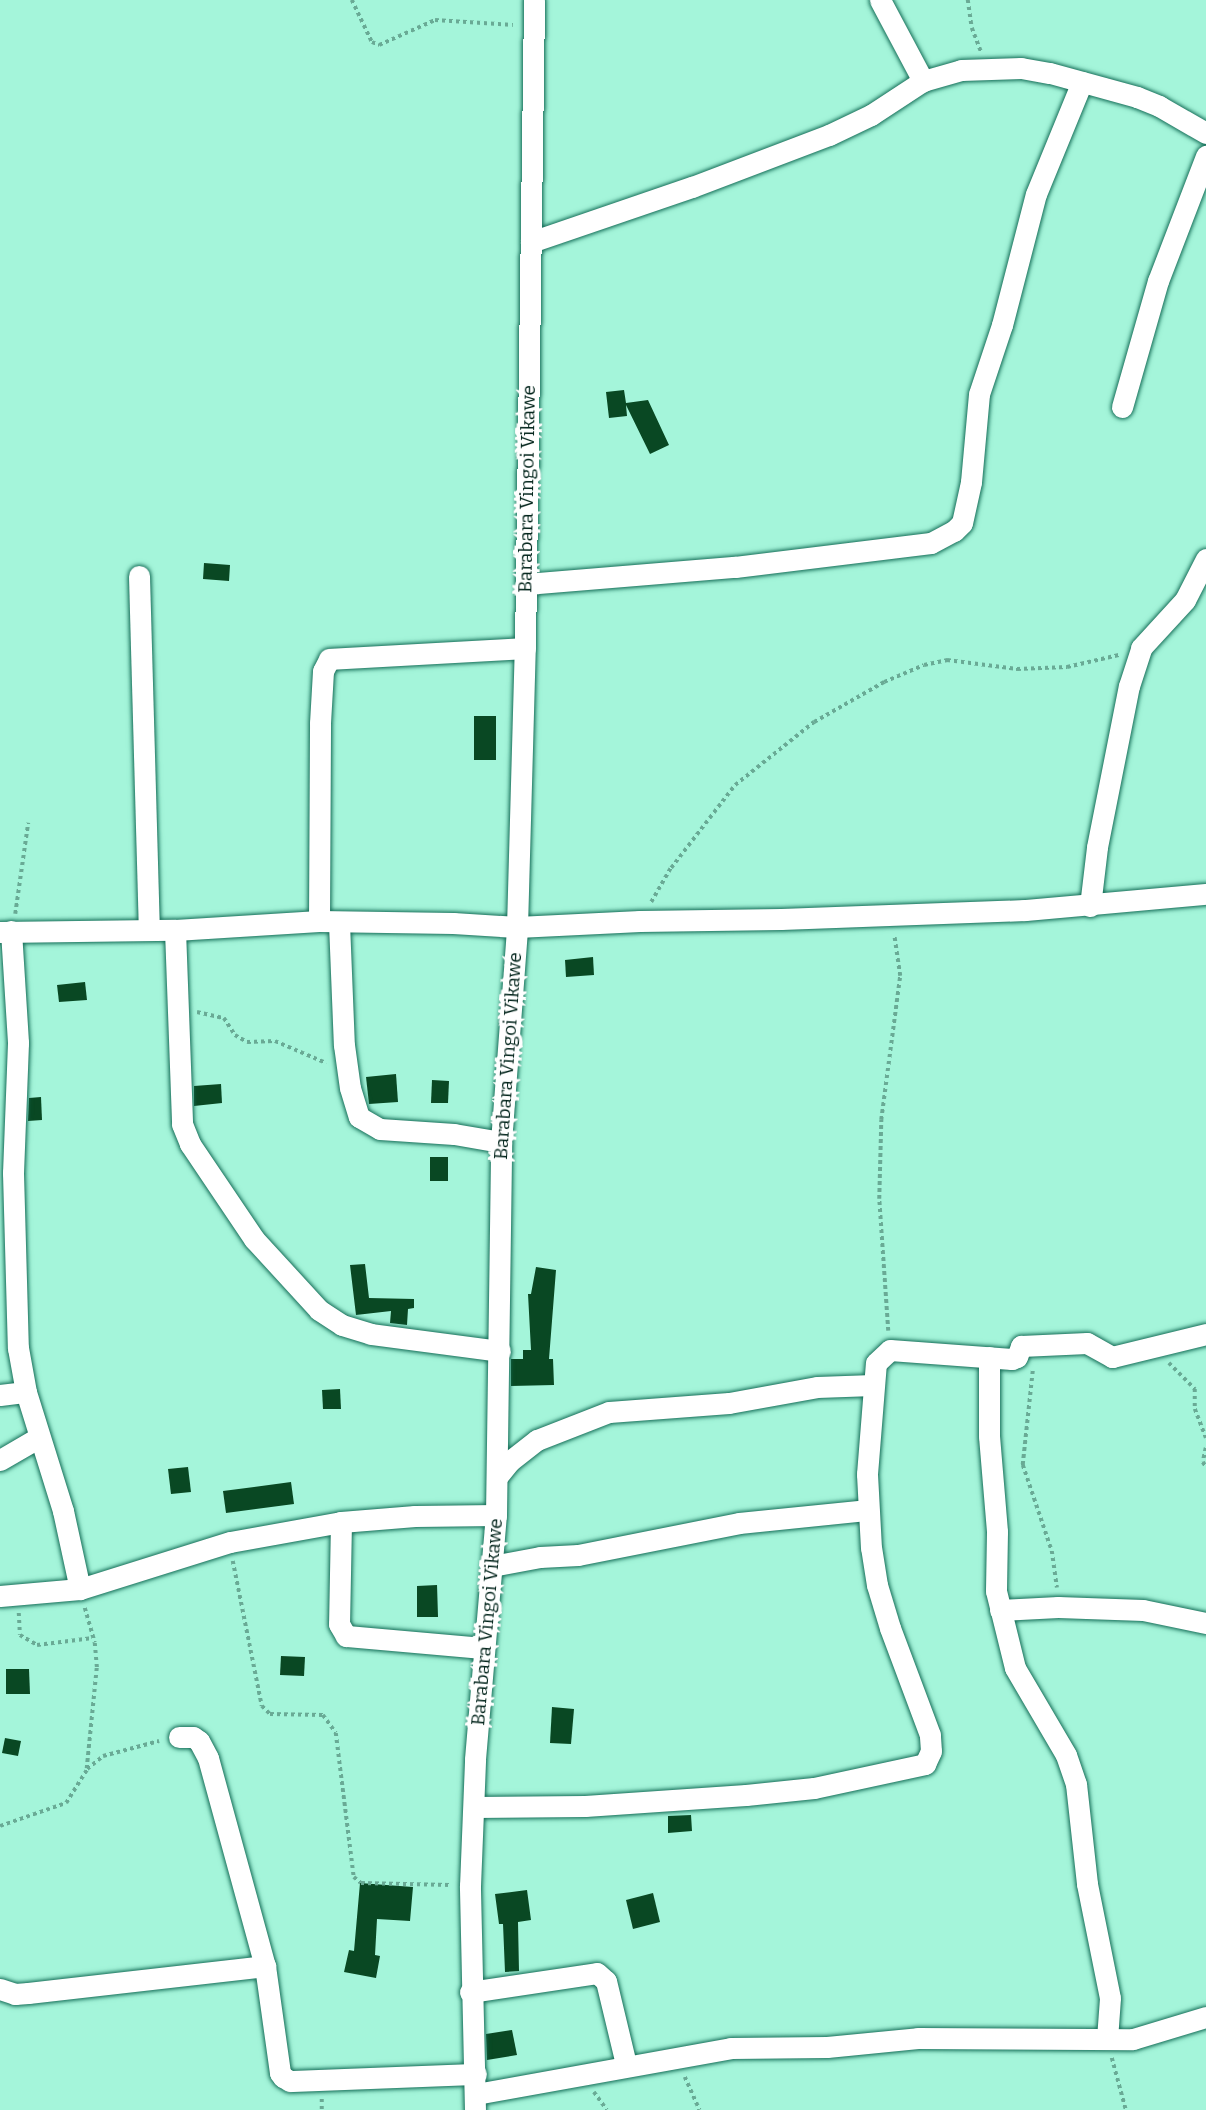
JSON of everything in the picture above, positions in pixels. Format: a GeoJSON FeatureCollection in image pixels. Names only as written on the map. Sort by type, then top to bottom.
{"type":"FeatureCollection","features":[{"type":"Feature","properties":{"kind":"street","name":"Barabara Vingoi Vikawe"},"geometry":{"type":"LineString","coordinates":[[475,2092],[470,1992],[470,1886],[484,1648],[496,1515],[501,1142],[516,927],[525,648],[534,0]]}},
{"type":"Feature","properties":{"kind":"street"},"geometry":{"type":"LineString","coordinates":[[880,0],[923,81]]}},
{"type":"Feature","properties":{"kind":"street"},"geometry":{"type":"LineString","coordinates":[[531,242],[692,187],[829,135],[871,115],[923,81],[961,70],[986,67],[1021,68],[1082,82],[1159,106],[1206,132]]}},
{"type":"Feature","properties":{"kind":"street"},"geometry":{"type":"LineString","coordinates":[[526,584],[735,568],[931,543],[954,531],[962,523],[971,482],[979,394],[1002,325],[1036,194],[1082,82]]}},
{"type":"Feature","properties":{"kind":"street"},"geometry":{"type":"LineString","coordinates":[[1122,407],[1158,281],[1206,156]]}},
{"type":"Feature","properties":{"kind":"street"},"geometry":{"type":"LineString","coordinates":[[1090,906],[1100,834],[1129,686],[1141,648],[1185,600],[1206,559]]}},
{"type":"Feature","properties":{"kind":"street"},"geometry":{"type":"LineString","coordinates":[[139,576],[149,929]]}},
{"type":"Feature","properties":{"kind":"street"},"geometry":{"type":"LineString","coordinates":[[501,1142],[372,1125],[359,1117],[349,1077],[329,923],[320,723],[323,671],[329,659],[525,648]]}},
{"type":"Feature","properties":{"kind":"street"},"geometry":{"type":"LineString","coordinates":[[80,1589],[63,1511],[38,1438],[26,1392],[17,1321],[13,1173],[18,1043],[6,931],[175,930],[329,923],[453,923],[516,927],[640,920],[781,919],[1090,906],[1206,894]]}},
{"type":"Feature","properties":{"kind":"street"},"geometry":{"type":"LineString","coordinates":[[175,930],[182,1124],[185,1135],[254,1239],[318,1310],[342,1325],[382,1336],[500,1351]]}},
{"type":"Feature","properties":{"kind":"street"},"geometry":{"type":"LineString","coordinates":[[475,1807],[585,1807],[746,1796],[814,1788],[925,1764],[931,1751],[930,1735],[877,1585],[868,1510],[867,1474],[876,1363],[890,1350],[1012,1359],[1017,1357],[1021,1346],[1087,1343],[1112,1357],[1206,1334]]}},
{"type":"Feature","properties":{"kind":"street"},"geometry":{"type":"LineString","coordinates":[[989,1357],[989,1436],[997,1532],[996,1591],[1015,1668],[1066,1755],[1076,1784],[1087,1884],[1110,1998],[1107,2039]]}},
{"type":"Feature","properties":{"kind":"street"},"geometry":{"type":"LineString","coordinates":[[497,1477],[510,1461],[537,1440],[609,1412],[729,1403],[817,1387],[873,1385]]}},
{"type":"Feature","properties":{"kind":"street"},"geometry":{"type":"LineString","coordinates":[[0,1395],[26,1392]]}},
{"type":"Feature","properties":{"kind":"street"},"geometry":{"type":"LineString","coordinates":[[0,1460],[38,1438]]}},
{"type":"Feature","properties":{"kind":"street"},"geometry":{"type":"LineString","coordinates":[[492,1566],[540,1557],[578,1555],[739,1523],[868,1510]]}},
{"type":"Feature","properties":{"kind":"street"},"geometry":{"type":"LineString","coordinates":[[9,1596],[80,1589],[230,1542],[341,1522],[415,1516],[496,1515]]}},
{"type":"Feature","properties":{"kind":"street"},"geometry":{"type":"LineString","coordinates":[[341,1522],[339,1624],[346,1636],[484,1648]]}},
{"type":"Feature","properties":{"kind":"street"},"geometry":{"type":"LineString","coordinates":[[1000,1610],[1058,1607],[1143,1609],[1206,1623]]}},
{"type":"Feature","properties":{"kind":"street"},"geometry":{"type":"LineString","coordinates":[[178,1737],[193,1737],[199,1741],[208,1758],[265,1966],[280,2073],[290,2081],[475,2092],[576,2077],[626,2064],[731,2048],[827,2047],[918,2038],[1107,2039],[1146,2036],[1206,2017]]}},
{"type":"Feature","properties":{"kind":"street"},"geometry":{"type":"LineString","coordinates":[[0,1989],[15,1994],[28,1993],[265,1966]]}},
{"type":"Feature","properties":{"kind":"street"},"geometry":{"type":"LineString","coordinates":[[470,1992],[597,1973],[606,1981],[626,2064]]}},
{"type":"Feature","properties":{"kind":"path"},"geometry":{"type":"LineString","coordinates":[[352,0],[372,42],[379,45],[435,20],[534,26]]}},
{"type":"Feature","properties":{"kind":"path"},"geometry":{"type":"LineString","coordinates":[[968,0],[972,28],[986,67]]}},
{"type":"Feature","properties":{"kind":"path"},"geometry":{"type":"LineString","coordinates":[[640,920],[671,868],[735,785],[814,722],[884,682],[924,665],[947,660],[1017,669],[1067,667],[1141,648]]}},
{"type":"Feature","properties":{"kind":"path"},"geometry":{"type":"LineString","coordinates":[[6,931],[28,823]]}},
{"type":"Feature","properties":{"kind":"path"},"geometry":{"type":"LineString","coordinates":[[886,914],[899,951],[900,976],[881,1120],[879,1185],[890,1350]]}},
{"type":"Feature","properties":{"kind":"path"},"geometry":{"type":"LineString","coordinates":[[176,1008],[224,1017],[242,1040],[257,1043],[275,1041],[290,1046],[349,1077]]}},
{"type":"Feature","properties":{"kind":"path"},"geometry":{"type":"LineString","coordinates":[[1164,1346],[1169,1363],[1195,1389],[1195,1409],[1206,1438]]}},
{"type":"Feature","properties":{"kind":"path"},"geometry":{"type":"LineString","coordinates":[[1037,1347],[1023,1465],[1052,1551],[1058,1607]]}},
{"type":"Feature","properties":{"kind":"path"},"geometry":{"type":"LineString","coordinates":[[1206,1448],[1203,1462],[1206,1467]]}},
{"type":"Feature","properties":{"kind":"path"},"geometry":{"type":"LineString","coordinates":[[230,1542],[262,1706],[270,1714],[323,1715],[336,1733],[354,1877],[361,1883],[470,1886]]}},
{"type":"Feature","properties":{"kind":"path"},"geometry":{"type":"LineString","coordinates":[[80,1589],[93,1638],[96,1692],[87,1769]]}},
{"type":"Feature","properties":{"kind":"path"},"geometry":{"type":"LineString","coordinates":[[9,1596],[20,1635],[28,1642],[49,1646],[93,1638]]}},
{"type":"Feature","properties":{"kind":"path"},"geometry":{"type":"LineString","coordinates":[[0,1826],[66,1803],[94,1760],[118,1750],[178,1737]]}},
{"type":"Feature","properties":{"kind":"path"},"geometry":{"type":"LineString","coordinates":[[1107,2039],[1126,2110]]}},
{"type":"Feature","properties":{"kind":"path"},"geometry":{"type":"LineString","coordinates":[[675,2056],[700,2110]]}},
{"type":"Feature","properties":{"kind":"building"},"geometry":{"type":"Polygon","coordinates":[[[624,390],[626,403],[648,400],[669,445],[650,454],[626,405],[627,416],[609,418],[606,392],[624,390]]]}},
{"type":"Feature","properties":{"kind":"building"},"geometry":{"type":"Polygon","coordinates":[[[204,563],[230,565],[229,581],[203,579],[204,563]]]}},
{"type":"Feature","properties":{"kind":"building"},"geometry":{"type":"Polygon","coordinates":[[[474,716],[496,716],[496,760],[474,760],[474,716]]]}},
{"type":"Feature","properties":{"kind":"building"},"geometry":{"type":"Polygon","coordinates":[[[593,957],[594,975],[566,977],[565,960],[593,957]]]}},
{"type":"Feature","properties":{"kind":"building"},"geometry":{"type":"Polygon","coordinates":[[[85,982],[87,1000],[59,1002],[57,985],[85,982]]]}},
{"type":"Feature","properties":{"kind":"building"},"geometry":{"type":"Polygon","coordinates":[[[396,1074],[398,1102],[369,1104],[366,1077],[396,1074]]]}},
{"type":"Feature","properties":{"kind":"building"},"geometry":{"type":"Polygon","coordinates":[[[432,1080],[449,1081],[448,1103],[431,1103],[432,1080]]]}},
{"type":"Feature","properties":{"kind":"building"},"geometry":{"type":"Polygon","coordinates":[[[221,1084],[222,1103],[194,1106],[194,1086],[221,1084]]]}},
{"type":"Feature","properties":{"kind":"building"},"geometry":{"type":"Polygon","coordinates":[[[41,1097],[42,1120],[28,1121],[29,1098],[41,1097]]]}},
{"type":"Feature","properties":{"kind":"building"},"geometry":{"type":"Polygon","coordinates":[[[430,1157],[448,1157],[448,1181],[430,1181],[430,1157]]]}},
{"type":"Feature","properties":{"kind":"building"},"geometry":{"type":"Polygon","coordinates":[[[365,1264],[369,1298],[414,1299],[414,1308],[408,1309],[407,1325],[390,1323],[391,1311],[356,1315],[350,1265],[365,1264]]]}},
{"type":"Feature","properties":{"kind":"building"},"geometry":{"type":"Polygon","coordinates":[[[536,1267],[556,1270],[549,1359],[553,1359],[554,1385],[511,1386],[511,1359],[523,1359],[523,1350],[531,1350],[528,1294],[531,1294],[536,1267]]]}},
{"type":"Feature","properties":{"kind":"building"},"geometry":{"type":"Polygon","coordinates":[[[340,1389],[341,1409],[323,1409],[322,1390],[340,1389]]]}},
{"type":"Feature","properties":{"kind":"building"},"geometry":{"type":"Polygon","coordinates":[[[188,1467],[191,1492],[171,1494],[168,1469],[188,1467]]]}},
{"type":"Feature","properties":{"kind":"building"},"geometry":{"type":"Polygon","coordinates":[[[291,1482],[294,1504],[226,1513],[223,1491],[291,1482]]]}},
{"type":"Feature","properties":{"kind":"building"},"geometry":{"type":"Polygon","coordinates":[[[437,1585],[438,1617],[417,1617],[417,1586],[437,1585]]]}},
{"type":"Feature","properties":{"kind":"building"},"geometry":{"type":"Polygon","coordinates":[[[281,1656],[305,1657],[304,1676],[280,1675],[281,1656]]]}},
{"type":"Feature","properties":{"kind":"building"},"geometry":{"type":"Polygon","coordinates":[[[6,1669],[29,1669],[30,1694],[6,1694],[6,1669]]]}},
{"type":"Feature","properties":{"kind":"building"},"geometry":{"type":"Polygon","coordinates":[[[552,1707],[574,1709],[571,1744],[550,1743],[552,1707]]]}},
{"type":"Feature","properties":{"kind":"building"},"geometry":{"type":"Polygon","coordinates":[[[5,1738],[21,1741],[18,1756],[2,1753],[5,1738]]]}},
{"type":"Feature","properties":{"kind":"building"},"geometry":{"type":"Polygon","coordinates":[[[691,1815],[692,1831],[668,1833],[668,1816],[691,1815]]]}},
{"type":"Feature","properties":{"kind":"building"},"geometry":{"type":"Polygon","coordinates":[[[360,1883],[413,1887],[410,1921],[377,1919],[375,1955],[380,1956],[376,1978],[344,1972],[349,1950],[354,1951],[360,1883]]]}},
{"type":"Feature","properties":{"kind":"building"},"geometry":{"type":"Polygon","coordinates":[[[527,1890],[531,1920],[518,1922],[519,1971],[505,1972],[503,1924],[499,1924],[495,1894],[527,1890]]]}},
{"type":"Feature","properties":{"kind":"building"},"geometry":{"type":"Polygon","coordinates":[[[653,1893],[660,1922],[633,1929],[626,1900],[653,1893]]]}},
{"type":"Feature","properties":{"kind":"building"},"geometry":{"type":"Polygon","coordinates":[[[512,2030],[517,2055],[487,2060],[486,2034],[512,2030]]]}}]}
